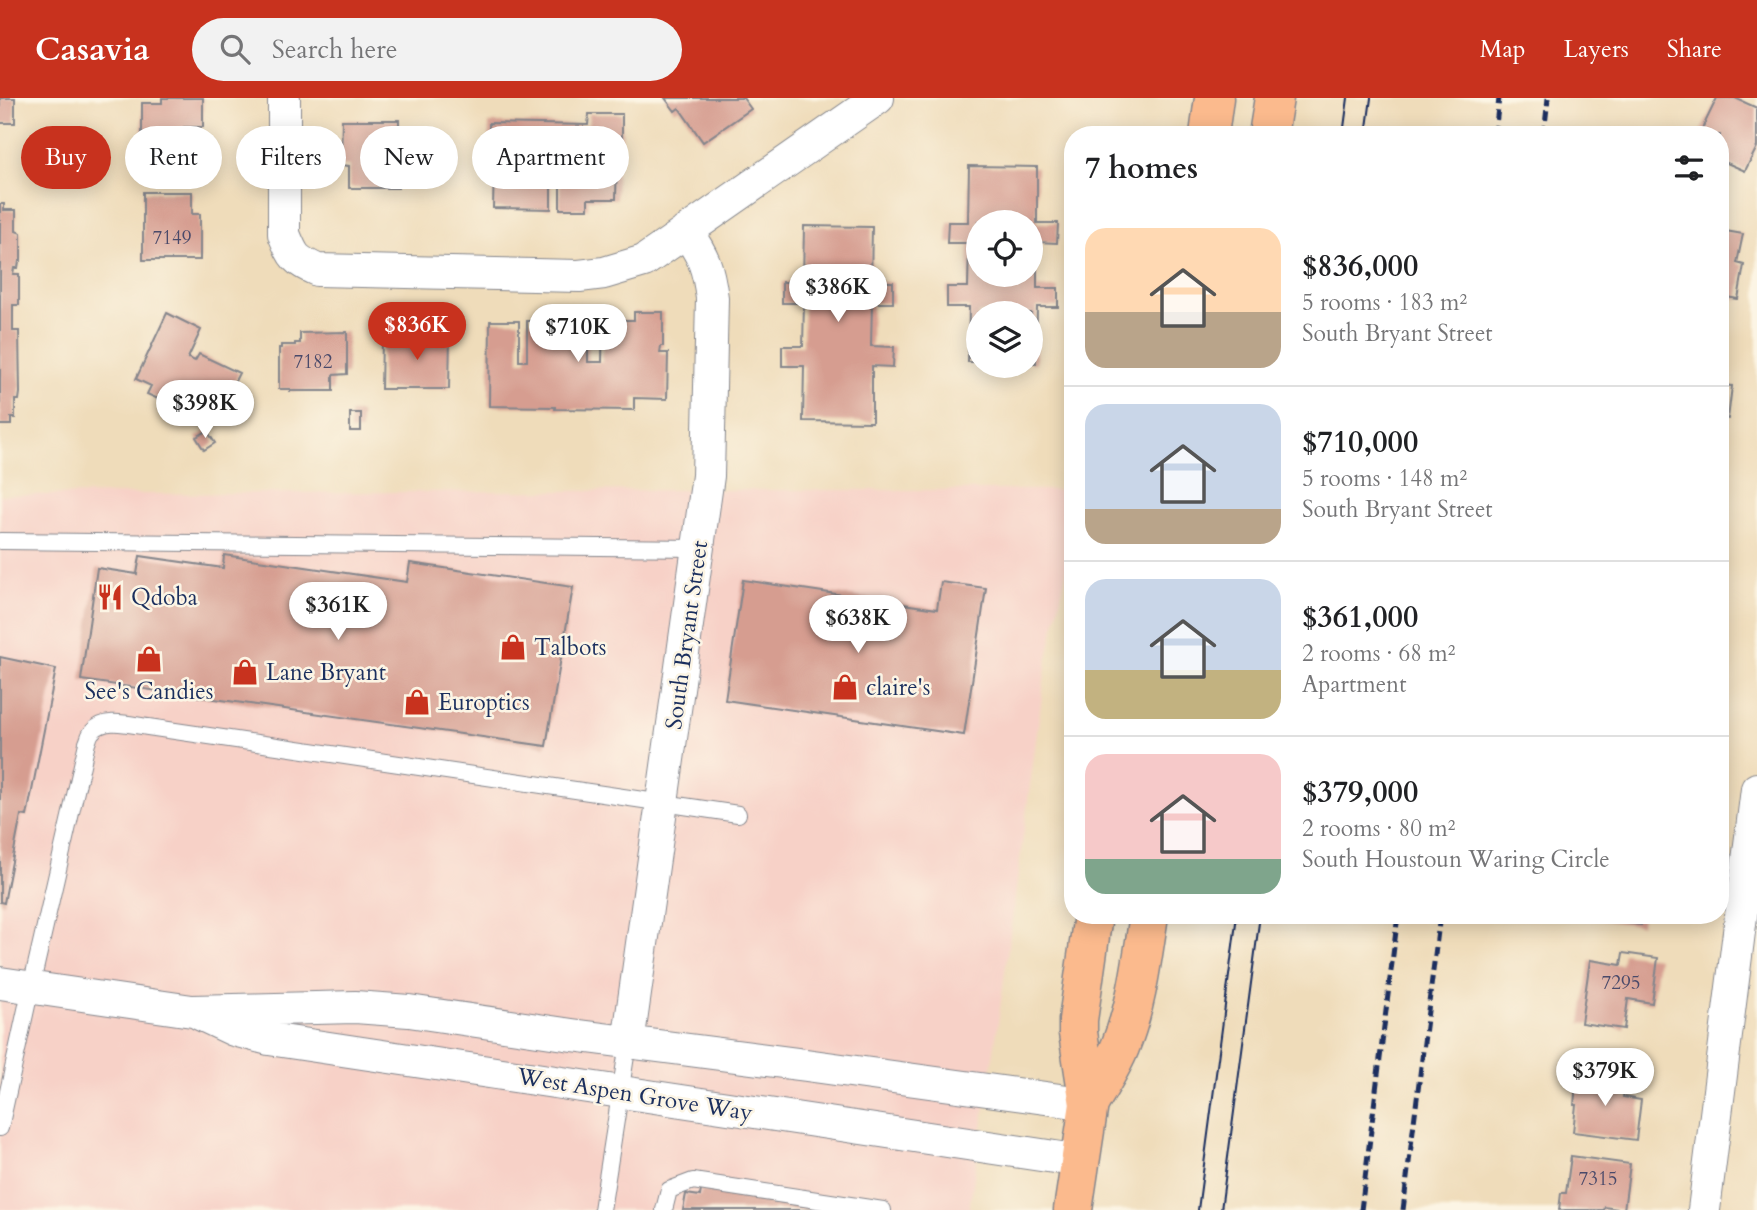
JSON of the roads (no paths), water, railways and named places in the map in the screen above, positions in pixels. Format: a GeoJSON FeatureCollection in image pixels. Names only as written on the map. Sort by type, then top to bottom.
{"type":"FeatureCollection","features":[{"type":"Feature","properties":{"kind":"highway"},"geometry":{"type":"LineString","coordinates":[[1210,126],[1214,98]]}},
{"type":"Feature","properties":{"kind":"highway"},"geometry":{"type":"LineString","coordinates":[[1269,126],[1274,98]]}},
{"type":"Feature","properties":{"kind":"highway"},"geometry":{"type":"LineString","coordinates":[[1073,1210],[1089,1104],[1078,1020],[1092,924]]}},
{"type":"Feature","properties":{"kind":"highway"},"geometry":{"type":"LineString","coordinates":[[1089,1104],[1119,1051],[1128,1027],[1148,924]]}},
{"type":"Feature","properties":{"kind":"street"},"geometry":{"type":"LineString","coordinates":[[284,98],[284,234],[299,262],[317,270],[579,276],[604,273],[644,261],[878,98]]}},
{"type":"Feature","properties":{"kind":"street","name":"South Bryant Street"},"geometry":{"type":"LineString","coordinates":[[628,1042],[710,458],[712,298],[709,272],[686,231]]}},
{"type":"Feature","properties":{"kind":"street"},"geometry":{"type":"LineString","coordinates":[[1704,1210],[1751,894],[1757,789]]}},
{"type":"Feature","properties":{"kind":"street","name":"West Aspen Grove Way"},"geometry":{"type":"LineString","coordinates":[[15,985],[192,1011],[355,1007],[409,1011],[1089,1104]]}},
{"type":"Feature","properties":{"kind":"street","name":"West Aspen Grove Way"},"geometry":{"type":"LineString","coordinates":[[192,1011],[234,1030],[269,1039],[1081,1161]]}},
{"type":"Feature","properties":{"kind":"lane"},"geometry":{"type":"LineString","coordinates":[[0,541],[699,548]]}},
{"type":"Feature","properties":{"kind":"lane"},"geometry":{"type":"LineString","coordinates":[[0,1128],[15,985],[87,743],[92,732],[103,724],[148,727],[738,814]]}},
{"type":"Feature","properties":{"kind":"lane"},"geometry":{"type":"LineString","coordinates":[[603,1210],[628,1042]]}},
{"type":"Feature","properties":{"kind":"lane"},"geometry":{"type":"LineString","coordinates":[[664,1210],[669,1190],[693,1181],[883,1210]]}},
{"type":"Feature","properties":{"kind":"tram line"},"geometry":{"type":"LineString","coordinates":[[1344,126],[1348,98]]}},
{"type":"Feature","properties":{"kind":"tram line"},"geometry":{"type":"LineString","coordinates":[[1367,126],[1371,98]]}},
{"type":"Feature","properties":{"kind":"tram line"},"geometry":{"type":"LineString","coordinates":[[1198,1210],[1236,924]]}},
{"type":"Feature","properties":{"kind":"tram line"},"geometry":{"type":"LineString","coordinates":[[1221,1210],[1259,924]]}},
{"type":"Feature","properties":{"kind":"railway"},"geometry":{"type":"LineString","coordinates":[[1496,126],[1499,98]]}},
{"type":"Feature","properties":{"kind":"railway"},"geometry":{"type":"LineString","coordinates":[[1545,126],[1548,98]]}},
{"type":"Feature","properties":{"kind":"railway"},"geometry":{"type":"LineString","coordinates":[[1361,1210],[1397,924]]}},
{"type":"Feature","properties":{"kind":"railway"},"geometry":{"type":"LineString","coordinates":[[1403,1210],[1439,924]]}},
{"type":"Feature","properties":{"kind":"place","name":"Qdoba"},"geometry":{"type":"Point","coordinates":[110,597]}},
{"type":"Feature","properties":{"kind":"place","name":"Talbots"},"geometry":{"type":"Point","coordinates":[513,647]}},
{"type":"Feature","properties":{"kind":"place","name":"See's Candies"},"geometry":{"type":"Point","coordinates":[149,659]}},
{"type":"Feature","properties":{"kind":"place","name":"Lane Bryant"},"geometry":{"type":"Point","coordinates":[245,672]}},
{"type":"Feature","properties":{"kind":"place","name":"claire's"},"geometry":{"type":"Point","coordinates":[845,687]}},
{"type":"Feature","properties":{"kind":"place","name":"Europtics"},"geometry":{"type":"Point","coordinates":[417,702]}}]}
